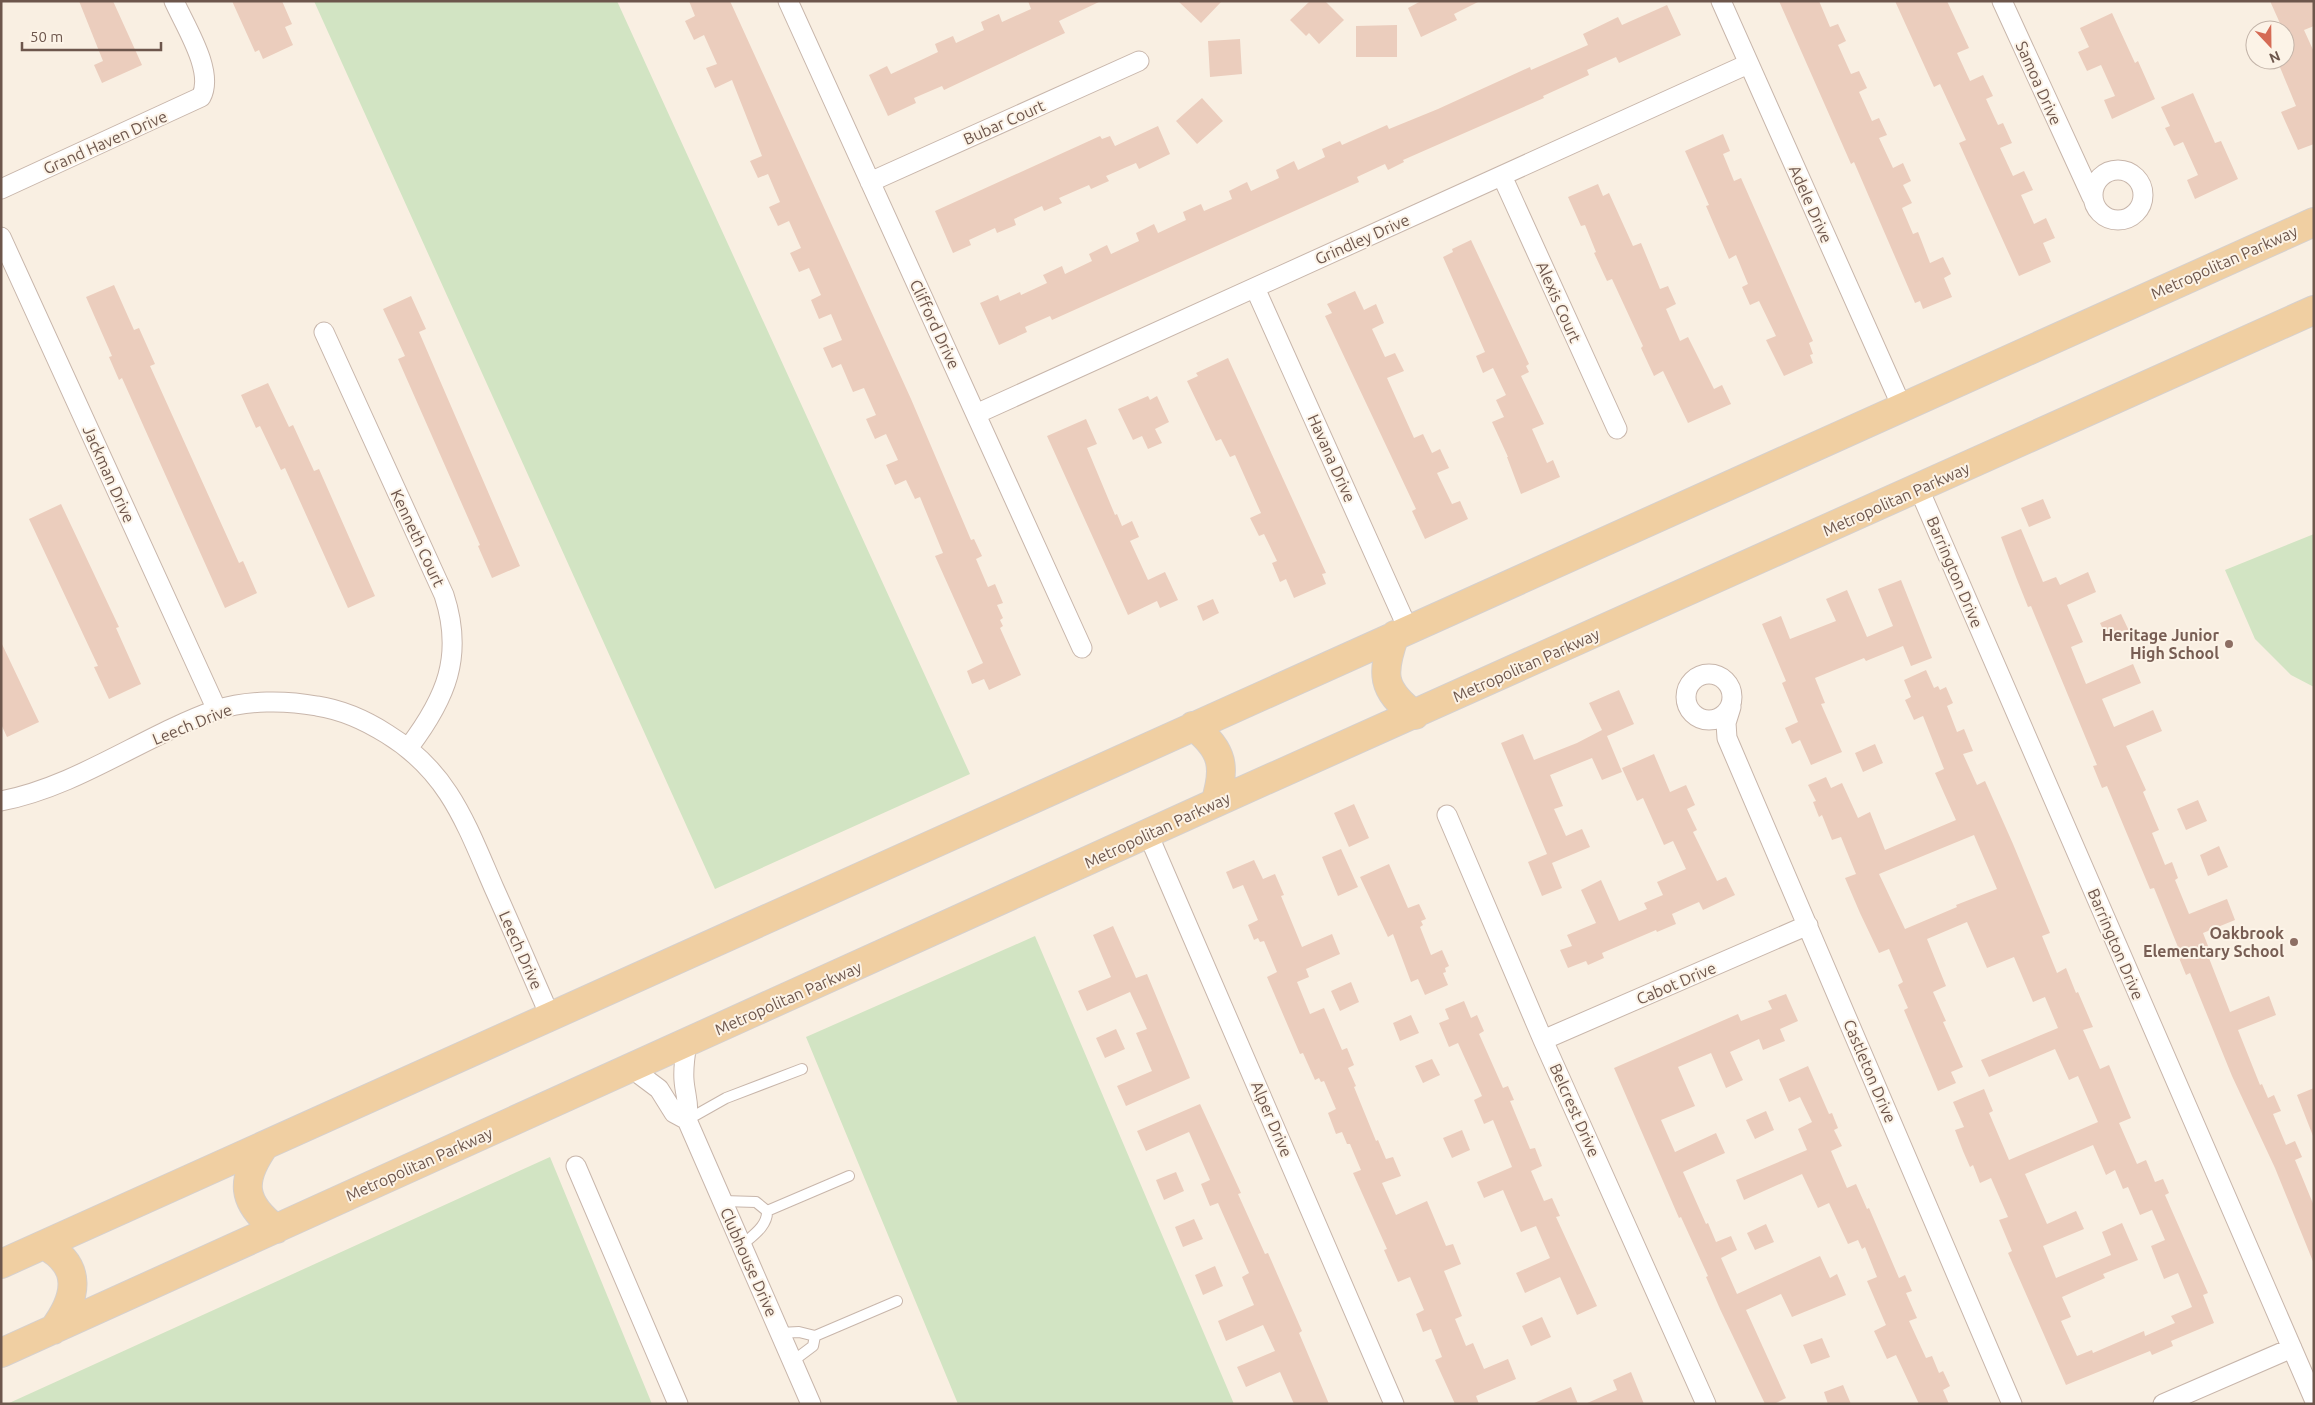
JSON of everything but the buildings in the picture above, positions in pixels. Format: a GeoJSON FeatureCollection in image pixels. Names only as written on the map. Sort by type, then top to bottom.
{"type":"FeatureCollection","features":[{"type":"Feature","properties":{"kind":"main road","name":"Metropolitan Parkway"},"geometry":{"type":"LineString","coordinates":[[1,1264],[2314,222]]}},
{"type":"Feature","properties":{"kind":"main road","name":"Metropolitan Parkway"},"geometry":{"type":"LineString","coordinates":[[1,1353],[1215,803],[1415,715],[2314,310]]}},
{"type":"Feature","properties":{"kind":"main road"},"geometry":{"type":"LineString","coordinates":[[1402,632],[1387,663],[1388,688],[1394,697],[1415,715]]}},
{"type":"Feature","properties":{"kind":"main road"},"geometry":{"type":"LineString","coordinates":[[1193,726],[1204,735],[1219,753],[1222,781],[1215,803]]}},
{"type":"Feature","properties":{"kind":"main road"},"geometry":{"type":"LineString","coordinates":[[265,1145],[250,1170],[247,1191],[255,1210],[276,1229]]}},
{"type":"Feature","properties":{"kind":"main road"},"geometry":{"type":"LineString","coordinates":[[44,1245],[56,1251],[66,1261],[71,1272],[73,1286],[71,1300],[65,1314],[53,1330]]}},
{"type":"Feature","properties":{"kind":"street","name":"Grand Haven Drive"},"geometry":{"type":"LineString","coordinates":[[1,189],[194,102],[201,97],[205,90],[205,72],[174,1]]}},
{"type":"Feature","properties":{"kind":"street","name":"Clifford Drive"},"geometry":{"type":"LineString","coordinates":[[788,1],[1082,648]]}},
{"type":"Feature","properties":{"kind":"street","name":"Adele Drive"},"geometry":{"type":"LineString","coordinates":[[1721,1],[1902,406]]}},
{"type":"Feature","properties":{"kind":"street","name":"Samoa Drive"},"geometry":{"type":"LineString","coordinates":[[2002,1],[2094,205],[2103,216],[2117,220],[2132,216],[2142,204],[2143,189],[2135,176],[2121,169],[2106,172],[2090,171],[2076,164]]}},
{"type":"Feature","properties":{"kind":"street","name":"Bubar Court"},"geometry":{"type":"LineString","coordinates":[[870,182],[1138,61]]}},
{"type":"Feature","properties":{"kind":"street","name":"Grindley Drive"},"geometry":{"type":"LineString","coordinates":[[976,414],[1748,64]]}},
{"type":"Feature","properties":{"kind":"street"},"geometry":{"type":"LineString","coordinates":[[2092,197],[2095,183],[2106,172]]}},
{"type":"Feature","properties":{"kind":"street","name":"Alexis Court"},"geometry":{"type":"LineString","coordinates":[[1502,176],[1617,429]]}},
{"type":"Feature","properties":{"kind":"street","name":"Jackman Drive"},"geometry":{"type":"LineString","coordinates":[[1,237],[217,710]]}},
{"type":"Feature","properties":{"kind":"street","name":"Havana Drive"},"geometry":{"type":"LineString","coordinates":[[1255,288],[1402,632]]}},
{"type":"Feature","properties":{"kind":"street","name":"Kenneth Court"},"geometry":{"type":"LineString","coordinates":[[324,332],[444,594],[453,629],[450,668],[444,689],[427,723],[409,747]]}},
{"type":"Feature","properties":{"kind":"street","name":"Barrington Drive"},"geometry":{"type":"LineString","coordinates":[[1919,488],[2314,1399]]}},
{"type":"Feature","properties":{"kind":"street","name":"Castleton Drive"},"geometry":{"type":"LineString","coordinates":[[1727,738],[1717,728],[1690,711],[1686,703],[1688,687],[1700,675],[1708,674],[1723,678],[1732,691],[1731,707],[1726,723],[1727,738],[2012,1404]]}},
{"type":"Feature","properties":{"kind":"street","name":"Leech Drive"},"geometry":{"type":"LineString","coordinates":[[1,801],[18,798],[55,785],[217,710],[266,702],[303,703],[333,708],[365,720],[409,747],[438,778],[465,820],[550,1016]]}},
{"type":"Feature","properties":{"kind":"street"},"geometry":{"type":"LineString","coordinates":[[1703,720],[1719,718],[1731,707]]}},
{"type":"Feature","properties":{"kind":"street","name":"Belcrest Drive"},"geometry":{"type":"LineString","coordinates":[[1447,815],[1543,1040],[1706,1404]]}},
{"type":"Feature","properties":{"kind":"street","name":"Alper Drive"},"geometry":{"type":"LineString","coordinates":[[1148,834],[1394,1404]]}},
{"type":"Feature","properties":{"kind":"street","name":"Cabot Drive"},"geometry":{"type":"LineString","coordinates":[[1543,1040],[1808,925]]}},
{"type":"Feature","properties":{"kind":"street","name":"Clubhouse Drive"},"geometry":{"type":"LineString","coordinates":[[687,1043],[684,1071],[685,1089],[690,1106],[687,1120],[811,1404]]}},
{"type":"Feature","properties":{"kind":"street","name":"Clubhouse Drive"},"geometry":{"type":"LineString","coordinates":[[631,1068],[659,1089],[674,1113],[687,1120]]}},
{"type":"Feature","properties":{"kind":"street"},"geometry":{"type":"LineString","coordinates":[[576,1166],[678,1404]]}},
{"type":"Feature","properties":{"kind":"street"},"geometry":{"type":"LineString","coordinates":[[2163,1404],[2292,1348]]}},
{"type":"Feature","properties":{"kind":"lane"},"geometry":{"type":"LineString","coordinates":[[687,1120],[726,1098],[802,1069]]}},
{"type":"Feature","properties":{"kind":"lane"},"geometry":{"type":"LineString","coordinates":[[767,1211],[849,1176]]}},
{"type":"Feature","properties":{"kind":"lane"},"geometry":{"type":"LineString","coordinates":[[723,1201],[756,1202],[767,1211],[768,1218],[764,1224],[742,1245]]}},
{"type":"Feature","properties":{"kind":"lane"},"geometry":{"type":"LineString","coordinates":[[780,1333],[799,1332],[815,1336],[897,1301]]}},
{"type":"Feature","properties":{"kind":"lane"},"geometry":{"type":"LineString","coordinates":[[793,1361],[813,1346],[815,1336]]}},
{"type":"Feature","properties":{"kind":"green space"},"geometry":{"type":"Polygon","coordinates":[[[314,1],[617,1],[970,774],[715,889],[314,1]]]}},
{"type":"Feature","properties":{"kind":"green space"},"geometry":{"type":"Polygon","coordinates":[[[2314,534],[2314,687],[2291,675],[2255,639],[2225,570],[2314,534]]]}},
{"type":"Feature","properties":{"kind":"green space"},"geometry":{"type":"Polygon","coordinates":[[[1035,936],[1234,1404],[958,1404],[806,1037],[1035,936]]]}},
{"type":"Feature","properties":{"kind":"green space"},"geometry":{"type":"Polygon","coordinates":[[[550,1157],[652,1404],[7,1404],[550,1157]]]}},
{"type":"Feature","properties":{"kind":"place","name":"Heritage Junior High School"},"geometry":{"type":"Point","coordinates":[2229,644]}},
{"type":"Feature","properties":{"kind":"place","name":"Oakbrook Elementary School"},"geometry":{"type":"Point","coordinates":[2294,942]}}]}
